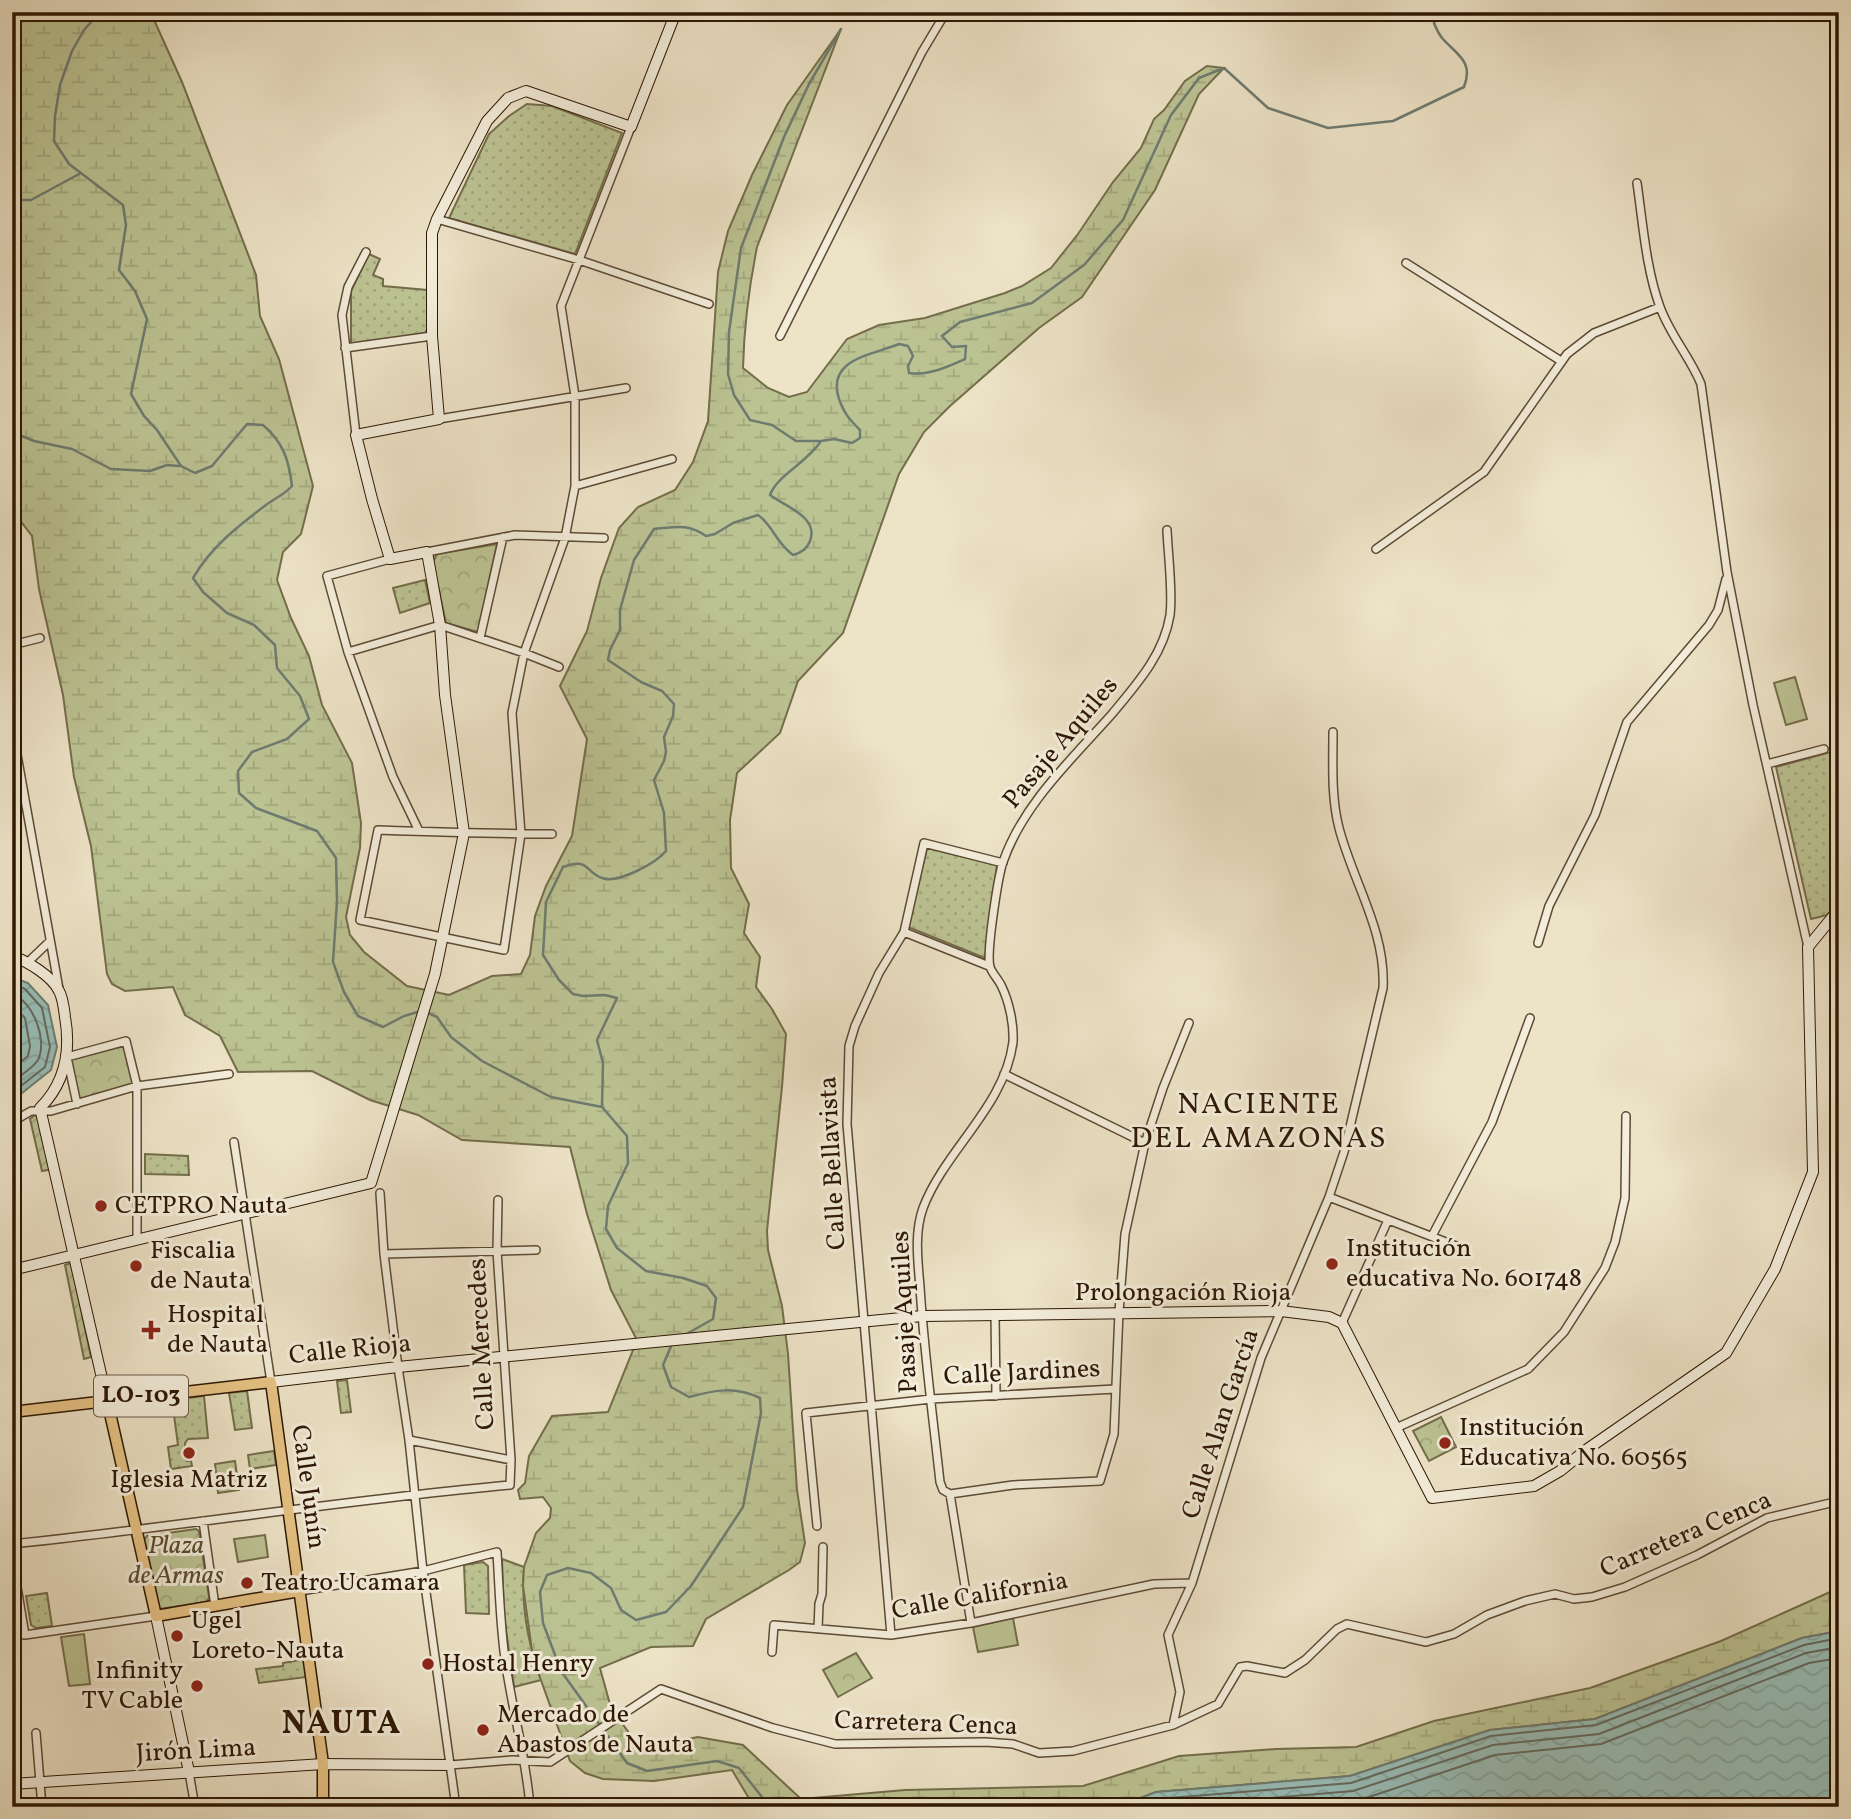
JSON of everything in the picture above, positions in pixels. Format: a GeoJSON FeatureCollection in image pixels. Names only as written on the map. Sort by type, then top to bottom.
{"type":"FeatureCollection","features":[{"type":"Feature","properties":{"kind":"main road","name":"Calle Rioja"},"geometry":{"type":"LineString","coordinates":[[12,1412],[271,1382]]}},
{"type":"Feature","properties":{"kind":"main road","name":"Calle Junín"},"geometry":{"type":"LineString","coordinates":[[271,1382],[323,1764],[323,1807]]}},
{"type":"Feature","properties":{"kind":"main road"},"geometry":{"type":"LineString","coordinates":[[107,1400],[156,1616],[300,1591]]}},
{"type":"Feature","properties":{"kind":"street"},"geometry":{"type":"LineString","coordinates":[[552,834],[521,834],[464,833],[378,830],[360,919],[504,950],[521,834],[512,713],[524,653],[565,538],[575,486],[575,396],[561,306],[676,12]]}},
{"type":"Feature","properties":{"kind":"street"},"geometry":{"type":"LineString","coordinates":[[780,335],[922,52],[946,12]]}},
{"type":"Feature","properties":{"kind":"street"},"geometry":{"type":"LineString","coordinates":[[439,419],[432,336],[432,233],[487,121],[508,98],[526,91],[631,127]]}},
{"type":"Feature","properties":{"kind":"street"},"geometry":{"type":"LineString","coordinates":[[1388,1220],[1342,1323],[1396,1428],[1435,1497],[1534,1486],[1560,1471],[1586,1450],[1727,1353],[1775,1269],[1813,1172],[1808,947],[1727,572],[1701,384],[1695,367],[1672,333],[1660,307],[1650,267],[1637,183]]}},
{"type":"Feature","properties":{"kind":"street"},"geometry":{"type":"LineString","coordinates":[[437,219],[579,260],[709,304]]}},
{"type":"Feature","properties":{"kind":"street"},"geometry":{"type":"LineString","coordinates":[[366,252],[344,301],[342,315],[356,435],[390,559]]}},
{"type":"Feature","properties":{"kind":"street"},"geometry":{"type":"LineString","coordinates":[[1406,263],[1561,361]]}},
{"type":"Feature","properties":{"kind":"street"},"geometry":{"type":"LineString","coordinates":[[1376,549],[1484,472],[1561,361],[1573,348],[1594,333],[1660,307]]}},
{"type":"Feature","properties":{"kind":"street"},"geometry":{"type":"LineString","coordinates":[[345,348],[432,336]]}},
{"type":"Feature","properties":{"kind":"street"},"geometry":{"type":"LineString","coordinates":[[356,435],[626,387]]}},
{"type":"Feature","properties":{"kind":"street"},"geometry":{"type":"LineString","coordinates":[[575,486],[671,459]]}},
{"type":"Feature","properties":{"kind":"street","name":"Pasaje Aquiles"},"geometry":{"type":"LineString","coordinates":[[971,1623],[953,1495],[943,1490],[940,1482],[922,1316],[918,1248],[921,1212],[953,1153],[993,1096],[1004,1074],[1013,1042],[1002,987],[989,966],[994,911],[1003,863],[1018,827],[1044,791],[1137,684],[1159,652],[1170,614],[1167,530]]}},
{"type":"Feature","properties":{"kind":"street"},"geometry":{"type":"LineString","coordinates":[[419,831],[393,777],[348,652],[327,576],[390,559],[515,535],[604,538]]}},
{"type":"Feature","properties":{"kind":"street"},"geometry":{"type":"LineString","coordinates":[[480,638],[503,537]]}},
{"type":"Feature","properties":{"kind":"street"},"geometry":{"type":"LineString","coordinates":[[12,1270],[372,1183],[435,974],[464,833],[445,695],[440,625],[427,552]]}},
{"type":"Feature","properties":{"kind":"street"},"geometry":{"type":"LineString","coordinates":[[1538,943],[1549,906],[1595,815],[1627,722],[1709,625],[1718,610],[1727,572]]}},
{"type":"Feature","properties":{"kind":"street"},"geometry":{"type":"LineString","coordinates":[[348,652],[440,625],[559,667]]}},
{"type":"Feature","properties":{"kind":"street"},"geometry":{"type":"LineString","coordinates":[[12,645],[40,638]]}},
{"type":"Feature","properties":{"kind":"street"},"geometry":{"type":"LineString","coordinates":[[12,727],[67,1032],[67,1057],[77,1104]]}},
{"type":"Feature","properties":{"kind":"street","name":"Calle Alan García"},"geometry":{"type":"LineString","coordinates":[[1173,1724],[1180,1692],[1168,1635],[1192,1583],[1247,1397],[1329,1197],[1351,1126],[1381,998],[1384,969],[1368,907],[1339,830],[1334,800],[1333,732]]}},
{"type":"Feature","properties":{"kind":"street"},"geometry":{"type":"LineString","coordinates":[[1767,764],[1825,749]]}},
{"type":"Feature","properties":{"kind":"street"},"geometry":{"type":"LineString","coordinates":[[12,782],[22,781]]}},
{"type":"Feature","properties":{"kind":"street","name":"Calle Bellavista"},"geometry":{"type":"LineString","coordinates":[[891,1635],[847,1124],[849,1046],[879,973],[904,932],[924,843],[1003,863]]}},
{"type":"Feature","properties":{"kind":"street"},"geometry":{"type":"LineString","coordinates":[[1808,947],[1839,909]]}},
{"type":"Feature","properties":{"kind":"street"},"geometry":{"type":"LineString","coordinates":[[904,932],[989,966]]}},
{"type":"Feature","properties":{"kind":"street"},"geometry":{"type":"LineString","coordinates":[[28,962],[49,942]]}},
{"type":"Feature","properties":{"kind":"street"},"geometry":{"type":"LineString","coordinates":[[12,956],[28,962],[59,990]]}},
{"type":"Feature","properties":{"kind":"street"},"geometry":{"type":"LineString","coordinates":[[1432,1236],[1492,1122],[1530,1018]]}},
{"type":"Feature","properties":{"kind":"street"},"geometry":{"type":"LineString","coordinates":[[953,1495],[1007,1486],[1100,1481],[1114,1434],[1125,1234],[1145,1143],[1189,1023]]}},
{"type":"Feature","properties":{"kind":"street"},"geometry":{"type":"LineString","coordinates":[[67,1057],[126,1041],[136,1086],[137,1238]]}},
{"type":"Feature","properties":{"kind":"street"},"geometry":{"type":"LineString","coordinates":[[67,1057],[60,1080],[41,1110],[107,1400]]}},
{"type":"Feature","properties":{"kind":"street"},"geometry":{"type":"LineString","coordinates":[[12,1122],[28,1112],[51,1111],[136,1086],[229,1074]]}},
{"type":"Feature","properties":{"kind":"street"},"geometry":{"type":"LineString","coordinates":[[1004,1074],[1145,1143]]}},
{"type":"Feature","properties":{"kind":"street"},"geometry":{"type":"LineString","coordinates":[[1396,1428],[1528,1369],[1564,1332],[1605,1268],[1615,1241],[1626,1198],[1626,1116]]}},
{"type":"Feature","properties":{"kind":"street"},"geometry":{"type":"LineString","coordinates":[[234,1142],[271,1382]]}},
{"type":"Feature","properties":{"kind":"street"},"geometry":{"type":"LineString","coordinates":[[380,1193],[384,1254],[410,1440],[423,1571],[456,1807]]}},
{"type":"Feature","properties":{"kind":"street"},"geometry":{"type":"LineString","coordinates":[[1329,1197],[1464,1249]]}},
{"type":"Feature","properties":{"kind":"street","name":"Calle Mercedes"},"geometry":{"type":"LineString","coordinates":[[414,1494],[510,1485],[511,1460],[497,1251],[498,1200]]}},
{"type":"Feature","properties":{"kind":"street"},"geometry":{"type":"LineString","coordinates":[[384,1254],[536,1250]]}},
{"type":"Feature","properties":{"kind":"street","name":"Prolongación Rioja"},"geometry":{"type":"LineString","coordinates":[[568,1351],[922,1316],[1281,1311],[1329,1317],[1342,1323]]}},
{"type":"Feature","properties":{"kind":"street"},"geometry":{"type":"LineString","coordinates":[[995,1314],[996,1396]]}},
{"type":"Feature","properties":{"kind":"street","name":"Calle Rioja"},"geometry":{"type":"LineString","coordinates":[[271,1382],[568,1351]]}},
{"type":"Feature","properties":{"kind":"street","name":"Calle Jardines"},"geometry":{"type":"LineString","coordinates":[[817,1526],[806,1413],[931,1399],[1115,1389]]}},
{"type":"Feature","properties":{"kind":"street"},"geometry":{"type":"LineString","coordinates":[[410,1440],[511,1460]]}},
{"type":"Feature","properties":{"kind":"street"},"geometry":{"type":"LineString","coordinates":[[12,1544],[136,1531],[414,1494]]}},
{"type":"Feature","properties":{"kind":"street","name":"Carretera Cenca"},"geometry":{"type":"LineString","coordinates":[[550,1762],[661,1689],[773,1728],[835,1744],[985,1742],[1013,1744],[1038,1752],[1073,1751],[1173,1724],[1218,1704],[1240,1667],[1285,1673],[1305,1660],[1337,1629],[1347,1624],[1426,1642],[1454,1634],[1487,1615],[1525,1601],[1555,1594],[1574,1600],[1625,1587],[1697,1555],[1767,1518],[1839,1501]]}},
{"type":"Feature","properties":{"kind":"street"},"geometry":{"type":"LineString","coordinates":[[203,1521],[215,1606]]}},
{"type":"Feature","properties":{"kind":"street"},"geometry":{"type":"LineString","coordinates":[[818,1629],[823,1547]]}},
{"type":"Feature","properties":{"kind":"street"},"geometry":{"type":"LineString","coordinates":[[300,1591],[423,1571],[497,1552],[504,1651],[517,1729],[526,1762],[530,1807]]}},
{"type":"Feature","properties":{"kind":"street"},"geometry":{"type":"LineString","coordinates":[[12,1558],[25,1635]]}},
{"type":"Feature","properties":{"kind":"street","name":"Calle California"},"geometry":{"type":"LineString","coordinates":[[772,1652],[774,1625],[891,1635],[971,1623],[1154,1584],[1192,1583]]}},
{"type":"Feature","properties":{"kind":"street"},"geometry":{"type":"LineString","coordinates":[[12,1634],[25,1635],[156,1616],[195,1807]]}},
{"type":"Feature","properties":{"kind":"street"},"geometry":{"type":"LineString","coordinates":[[36,1732],[42,1807]]}},
{"type":"Feature","properties":{"kind":"street","name":"Jirón Lima"},"geometry":{"type":"LineString","coordinates":[[12,1784],[323,1764],[450,1765],[512,1760],[550,1762]]}},
{"type":"Feature","properties":{"kind":"street"},"geometry":{"type":"LineString","coordinates":[[710,1807],[746,1804]]}},
{"type":"Feature","properties":{"kind":"green space"},"geometry":{"type":"Polygon","coordinates":[[[12,12],[147,12],[155,22],[182,82],[256,275],[260,316],[279,359],[313,486],[301,534],[283,552],[277,580],[309,656],[322,705],[352,763],[361,823],[360,848],[346,917],[350,935],[364,952],[407,986],[449,995],[492,976],[521,974],[530,955],[535,916],[546,886],[572,836],[587,739],[560,686],[587,631],[601,578],[619,528],[638,507],[675,490],[693,462],[708,421],[718,272],[728,231],[787,105],[841,29],[757,247],[749,292],[743,368],[768,388],[789,397],[807,392],[847,339],[879,325],[925,318],[1005,293],[1051,268],[1141,148],[1154,119],[1185,81],[1207,66],[1224,68],[1199,94],[1155,190],[1082,297],[1039,328],[924,432],[899,474],[843,633],[798,681],[780,733],[737,773],[730,820],[731,868],[749,904],[744,933],[760,957],[756,987],[786,1034],[767,1231],[768,1250],[782,1306],[788,1354],[797,1490],[805,1543],[800,1562],[706,1619],[693,1646],[651,1647],[600,1668],[611,1708],[640,1748],[698,1737],[743,1745],[801,1799],[905,1790],[1083,1786],[1179,1756],[1356,1747],[1434,1721],[1590,1688],[1721,1641],[1830,1592],[1839,1591],[1839,1631],[1802,1638],[1595,1719],[1490,1730],[1350,1776],[1156,1792],[1117,1807],[745,1807],[753,1805],[732,1770],[654,1781],[603,1779],[585,1773],[570,1761],[533,1658],[523,1586],[524,1567],[536,1533],[550,1518],[551,1508],[543,1497],[520,1499],[518,1490],[525,1483],[529,1456],[552,1416],[608,1412],[637,1340],[611,1290],[587,1214],[570,1147],[462,1140],[418,1115],[370,1100],[312,1071],[238,1072],[220,1036],[185,1015],[173,987],[125,991],[112,984],[107,974],[91,846],[74,777],[63,695],[39,589],[32,536],[12,510],[12,12]]]}},
{"type":"Feature","properties":{"kind":"green space"},"geometry":{"type":"Polygon","coordinates":[[[527,104],[552,106],[622,133],[575,254],[449,218],[489,134],[527,104]]]}},
{"type":"Feature","properties":{"kind":"green space"},"geometry":{"type":"Polygon","coordinates":[[[369,254],[380,259],[373,275],[383,279],[383,286],[427,290],[428,328],[425,333],[351,345],[351,291],[369,254]]]}},
{"type":"Feature","properties":{"kind":"green space"},"geometry":{"type":"Polygon","coordinates":[[[497,544],[478,632],[446,623],[433,562],[437,554],[497,544]]]}},
{"type":"Feature","properties":{"kind":"green space"},"geometry":{"type":"Polygon","coordinates":[[[425,580],[430,603],[400,613],[393,588],[425,580]]]}},
{"type":"Feature","properties":{"kind":"green space"},"geometry":{"type":"Polygon","coordinates":[[[1795,677],[1807,719],[1786,725],[1774,683],[1795,677]]]}},
{"type":"Feature","properties":{"kind":"green space"},"geometry":{"type":"Polygon","coordinates":[[[1838,750],[1839,901],[1827,915],[1811,919],[1776,767],[1838,750]]]}},
{"type":"Feature","properties":{"kind":"green space"},"geometry":{"type":"Polygon","coordinates":[[[927,848],[997,865],[985,958],[908,927],[927,848]]]}},
{"type":"Feature","properties":{"kind":"green space"},"geometry":{"type":"Polygon","coordinates":[[[124,1046],[135,1084],[80,1101],[70,1060],[124,1046]]]}},
{"type":"Feature","properties":{"kind":"green space"},"geometry":{"type":"Polygon","coordinates":[[[35,1115],[41,1118],[53,1169],[42,1171],[30,1119],[35,1115]]]}},
{"type":"Feature","properties":{"kind":"green space"},"geometry":{"type":"Polygon","coordinates":[[[145,1154],[188,1156],[189,1175],[145,1174],[145,1154]]]}},
{"type":"Feature","properties":{"kind":"green space"},"geometry":{"type":"Polygon","coordinates":[[[71,1263],[91,1357],[84,1359],[65,1265],[71,1263]]]}},
{"type":"Feature","properties":{"kind":"green space"},"geometry":{"type":"Polygon","coordinates":[[[347,1380],[351,1412],[341,1413],[337,1381],[347,1380]]]}},
{"type":"Feature","properties":{"kind":"green space"},"geometry":{"type":"Polygon","coordinates":[[[247,1391],[252,1428],[235,1430],[229,1393],[247,1391]]]}},
{"type":"Feature","properties":{"kind":"green space"},"geometry":{"type":"Polygon","coordinates":[[[204,1396],[208,1438],[188,1439],[185,1443],[187,1461],[191,1461],[192,1466],[171,1469],[168,1447],[178,1445],[172,1400],[204,1396]]]}},
{"type":"Feature","properties":{"kind":"green space"},"geometry":{"type":"Polygon","coordinates":[[[1441,1417],[1456,1447],[1429,1461],[1413,1431],[1441,1417]]]}},
{"type":"Feature","properties":{"kind":"green space"},"geometry":{"type":"Polygon","coordinates":[[[274,1451],[276,1465],[250,1469],[248,1455],[274,1451]]]}},
{"type":"Feature","properties":{"kind":"green space"},"geometry":{"type":"Polygon","coordinates":[[[235,1461],[239,1490],[218,1493],[215,1464],[235,1461]]]}},
{"type":"Feature","properties":{"kind":"green space","name":"Plaza de Armas"},"geometry":{"type":"Polygon","coordinates":[[[196,1529],[199,1531],[209,1597],[207,1602],[159,1609],[144,1540],[147,1536],[196,1529]]]}},
{"type":"Feature","properties":{"kind":"green space"},"geometry":{"type":"Polygon","coordinates":[[[265,1535],[268,1557],[238,1562],[234,1539],[265,1535]]]}},
{"type":"Feature","properties":{"kind":"green space"},"geometry":{"type":"Polygon","coordinates":[[[502,1559],[524,1567],[526,1624],[541,1680],[514,1687],[504,1616],[502,1559]]]}},
{"type":"Feature","properties":{"kind":"green space"},"geometry":{"type":"Polygon","coordinates":[[[483,1562],[488,1566],[489,1614],[466,1613],[464,1565],[483,1562]]]}},
{"type":"Feature","properties":{"kind":"green space"},"geometry":{"type":"Polygon","coordinates":[[[47,1593],[52,1626],[36,1628],[31,1625],[26,1596],[47,1593]]]}},
{"type":"Feature","properties":{"kind":"green space"},"geometry":{"type":"Polygon","coordinates":[[[1013,1618],[1018,1645],[978,1652],[973,1627],[1013,1618]]]}},
{"type":"Feature","properties":{"kind":"green space"},"geometry":{"type":"Polygon","coordinates":[[[84,1634],[90,1684],[69,1686],[61,1637],[84,1634]]]}},
{"type":"Feature","properties":{"kind":"green space"},"geometry":{"type":"Polygon","coordinates":[[[856,1653],[872,1678],[838,1697],[823,1670],[856,1653]]]}},
{"type":"Feature","properties":{"kind":"green space"},"geometry":{"type":"Polygon","coordinates":[[[305,1659],[307,1677],[259,1683],[256,1669],[283,1666],[283,1663],[305,1659]]]}},
{"type":"Feature","properties":{"kind":"water"},"geometry":{"type":"Polygon","coordinates":[[[12,977],[28,983],[48,1005],[57,1047],[51,1070],[12,1101],[12,977]]]}},
{"type":"Feature","properties":{"kind":"water"},"geometry":{"type":"Polygon","coordinates":[[[1839,1631],[1839,1807],[1117,1807],[1156,1792],[1350,1776],[1490,1730],[1595,1719],[1802,1638],[1839,1631]]]}},
{"type":"Feature","properties":{"kind":"waterway"},"geometry":{"type":"LineString","coordinates":[[100,12],[84,30],[72,51],[60,85],[54,141],[69,164],[123,205],[126,225],[119,270],[135,291],[147,319],[131,394],[181,466],[195,473],[212,466],[247,424],[263,425],[280,445],[291,477],[292,486],[226,538],[208,556],[193,578],[203,592],[227,613],[254,625],[275,645],[277,668],[300,696],[309,719],[287,739],[252,752],[238,771],[239,793],[256,808],[317,831],[336,858],[337,901],[333,962],[344,992],[358,1016],[383,1027],[421,1011]]}},
{"type":"Feature","properties":{"kind":"waterway"},"geometry":{"type":"LineString","coordinates":[[602,1106],[603,1063],[597,1040],[617,998],[573,994],[559,980],[543,955],[546,902],[563,867],[578,864],[586,866],[602,878],[617,878],[646,866],[666,851],[664,813],[654,780],[664,761],[664,737],[673,716],[674,704],[662,691],[641,682],[608,660],[620,630],[620,610],[634,560],[654,529],[687,528],[706,536],[758,515],[787,550],[793,555],[801,552],[810,541],[810,525],[799,513],[770,495],[779,481],[821,441],[834,439],[852,443],[860,438],[860,430],[847,416],[839,399],[839,375],[845,367],[865,356],[899,344],[908,346],[913,356],[908,366],[909,373],[930,372],[951,365],[965,359],[966,346],[952,347],[942,336],[960,322],[1032,303],[1084,265],[1123,220],[1171,115],[1199,78],[1224,68],[1268,108],[1328,128],[1393,121],[1464,87],[1467,78],[1465,65],[1442,38],[1434,23],[1439,12]]}},
{"type":"Feature","properties":{"kind":"waterway"},"geometry":{"type":"LineString","coordinates":[[819,441],[796,441],[772,425],[750,420],[734,395],[728,374],[729,332],[741,248],[784,137],[809,84],[841,29]]}},
{"type":"Feature","properties":{"kind":"waterway"},"geometry":{"type":"LineString","coordinates":[[12,190],[22,200],[31,200],[81,173]]}},
{"type":"Feature","properties":{"kind":"waterway"},"geometry":{"type":"LineString","coordinates":[[12,432],[34,441],[72,449],[111,469],[150,471],[167,465],[179,466]]}},
{"type":"Feature","properties":{"kind":"waterway"},"geometry":{"type":"LineString","coordinates":[[428,1013],[437,1017],[451,1037],[482,1061],[551,1097],[602,1107],[627,1136],[628,1163],[608,1206],[606,1229],[617,1248],[646,1271],[707,1286],[716,1298],[713,1319],[683,1336]]}},
{"type":"Feature","properties":{"kind":"waterway"},"geometry":{"type":"LineString","coordinates":[[672,1344],[663,1365],[671,1387],[689,1397],[725,1390],[760,1398],[761,1413],[743,1507],[691,1586],[666,1612],[636,1620],[621,1610],[611,1588],[591,1573],[568,1568],[547,1575],[540,1592],[543,1623],[561,1671],[627,1763],[647,1771],[717,1761],[739,1768],[770,1807]]}},
{"type":"Feature","properties":{"kind":"place","name":"CETPRO Nauta"},"geometry":{"type":"Point","coordinates":[101,1206]}},
{"type":"Feature","properties":{"kind":"place","name":"Institución educativa No. 601748"},"geometry":{"type":"Point","coordinates":[1332,1264]}},
{"type":"Feature","properties":{"kind":"place","name":"Fiscalia de Nauta"},"geometry":{"type":"Point","coordinates":[136,1266]}},
{"type":"Feature","properties":{"kind":"place","name":"Hospital de Nauta"},"geometry":{"type":"Point","coordinates":[151,1330]}},
{"type":"Feature","properties":{"kind":"place","name":"Institución Educativa No. 60565"},"geometry":{"type":"Point","coordinates":[1445,1443]}},
{"type":"Feature","properties":{"kind":"place","name":"Iglesia Matriz"},"geometry":{"type":"Point","coordinates":[189,1453]}},
{"type":"Feature","properties":{"kind":"place","name":"Teatro Ucamara"},"geometry":{"type":"Point","coordinates":[247,1583]}},
{"type":"Feature","properties":{"kind":"place","name":"Ugel Loreto-Nauta"},"geometry":{"type":"Point","coordinates":[177,1636]}},
{"type":"Feature","properties":{"kind":"place","name":"Hostal Henry"},"geometry":{"type":"Point","coordinates":[428,1664]}},
{"type":"Feature","properties":{"kind":"place","name":"Infinity TV Cable"},"geometry":{"type":"Point","coordinates":[197,1686]}},
{"type":"Feature","properties":{"kind":"place","name":"Mercado de Abastos de Nauta"},"geometry":{"type":"Point","coordinates":[483,1730]}},
{"type":"Feature","properties":{"kind":"district","name":"NACIENTE DEL AMAZONAS"},"geometry":{"type":"Point","coordinates":[1259,1122]}},
{"type":"Feature","properties":{"kind":"district","name":"NAUTA"},"geometry":{"type":"Point","coordinates":[342,1725]}}]}
